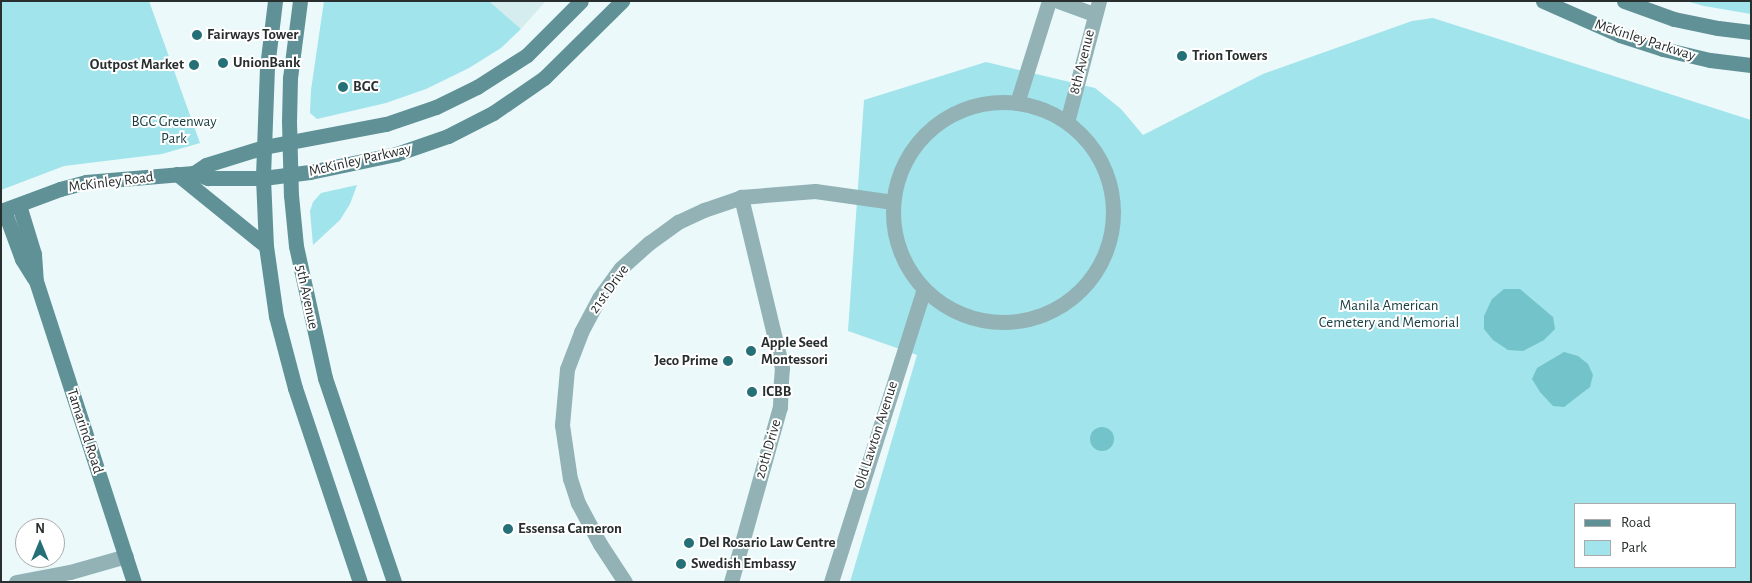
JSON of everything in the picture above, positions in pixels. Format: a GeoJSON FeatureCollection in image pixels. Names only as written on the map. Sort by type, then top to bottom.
{"type":"FeatureCollection","features":[{"type":"Feature","properties":{"kind":"main road","name":"5th Avenue"},"geometry":{"type":"LineString","coordinates":[[275,1],[267,67],[263,178],[266,246],[276,316],[295,388],[360,582]]}},
{"type":"Feature","properties":{"kind":"main road","name":"5th Avenue"},"geometry":{"type":"LineString","coordinates":[[300,1],[290,78],[288,142],[296,246],[325,378],[394,582]]}},
{"type":"Feature","properties":{"kind":"main road","name":"McKinley Parkway"},"geometry":{"type":"LineString","coordinates":[[264,148],[386,124],[436,107],[477,87],[527,55],[581,1]]}},
{"type":"Feature","properties":{"kind":"main road","name":"McKinley Parkway"},"geometry":{"type":"LineString","coordinates":[[290,174],[396,154],[448,136],[493,113],[544,78],[622,1]]}},
{"type":"Feature","properties":{"kind":"main road","name":"McKinley Parkway"},"geometry":{"type":"LineString","coordinates":[[1543,1],[1620,34],[1663,49],[1710,60],[1751,65]]}},
{"type":"Feature","properties":{"kind":"main road","name":"McKinley Parkway"},"geometry":{"type":"LineString","coordinates":[[1624,1],[1674,19],[1718,28],[1751,32]]}},
{"type":"Feature","properties":{"kind":"main road","name":"McKinley Road"},"geometry":{"type":"LineString","coordinates":[[194,173],[206,165],[264,148]]}},
{"type":"Feature","properties":{"kind":"main road","name":"McKinley Road"},"geometry":{"type":"LineString","coordinates":[[3,211],[60,189],[86,182],[194,173],[208,178],[263,178],[290,174]]}},
{"type":"Feature","properties":{"kind":"main road"},"geometry":{"type":"LineString","coordinates":[[177,174],[266,246]]}},
{"type":"Feature","properties":{"kind":"main road","name":"Tamarind Road"},"geometry":{"type":"LineString","coordinates":[[19,205],[34,254],[36,281]]}},
{"type":"Feature","properties":{"kind":"main road","name":"Tamarind Road"},"geometry":{"type":"LineString","coordinates":[[3,211],[22,258],[36,281],[134,582]]}},
{"type":"Feature","properties":{"kind":"street"},"geometry":{"type":"LineString","coordinates":[[1017,103],[1049,1]]}},
{"type":"Feature","properties":{"kind":"street"},"geometry":{"type":"LineString","coordinates":[[1058,1],[1097,8]]}},
{"type":"Feature","properties":{"kind":"street","name":"8th Avenue"},"geometry":{"type":"LineString","coordinates":[[1067,122],[1097,8]]}},
{"type":"Feature","properties":{"kind":"street"},"geometry":{"type":"LineString","coordinates":[[999,102],[1017,103],[1043,110],[1067,122],[1093,148],[1102,163],[1113,197],[1112,233],[1099,267],[1089,282],[1062,306],[1046,314],[1025,320],[1003,322],[981,320],[960,313],[941,303],[924,289],[905,263],[899,248],[893,218],[893,202],[896,184],[910,152],[934,126],[965,109],[999,102]]}},
{"type":"Feature","properties":{"kind":"street","name":"21st Drive"},"geometry":{"type":"LineString","coordinates":[[625,582],[589,525],[570,479],[562,425],[567,369],[581,332],[599,298],[621,268],[649,243],[678,222],[704,210],[742,197],[815,191],[893,202]]}},
{"type":"Feature","properties":{"kind":"street","name":"20th Drive"},"geometry":{"type":"LineString","coordinates":[[731,582],[780,407],[782,368],[742,197]]}},
{"type":"Feature","properties":{"kind":"street","name":"Old Lawton Avenue"},"geometry":{"type":"LineString","coordinates":[[831,582],[924,289]]}},
{"type":"Feature","properties":{"kind":"street"},"geometry":{"type":"LineString","coordinates":[[16,582],[70,572],[126,556]]}},
{"type":"Feature","properties":{"kind":"shaded area"},"geometry":{"type":"Polygon","coordinates":[[[489,1],[546,1],[521,29],[489,1]]]}},
{"type":"Feature","properties":{"kind":"shaded area"},"geometry":{"type":"Polygon","coordinates":[[[1504,289],[1520,289],[1553,317],[1555,329],[1544,340],[1523,351],[1508,350],[1493,340],[1484,329],[1484,316],[1492,299],[1504,289]]]}},
{"type":"Feature","properties":{"kind":"shaded area"},"geometry":{"type":"Polygon","coordinates":[[[1564,352],[1578,356],[1588,364],[1593,375],[1590,387],[1564,407],[1553,406],[1540,392],[1532,379],[1537,368],[1564,352]]]}},
{"type":"Feature","properties":{"kind":"shaded area"},"geometry":{"type":"Polygon","coordinates":[[[1102,427],[1107,428],[1113,434],[1113,444],[1107,450],[1102,451],[1097,450],[1091,444],[1090,439],[1091,434],[1097,428],[1102,427]]]}},
{"type":"Feature","properties":{"kind":"green space","name":"BGC Greenway Park"},"geometry":{"type":"Polygon","coordinates":[[[1,1],[149,1],[200,143],[162,154],[64,166],[1,190],[1,1]]]}},
{"type":"Feature","properties":{"kind":"green space"},"geometry":{"type":"Polygon","coordinates":[[[324,1],[489,1],[521,29],[501,48],[469,68],[426,89],[386,103],[317,119],[310,113],[311,90],[324,1]]]}},
{"type":"Feature","properties":{"kind":"green space"},"geometry":{"type":"Polygon","coordinates":[[[1686,1],[1751,1],[1751,14],[1704,6],[1686,1]]]}},
{"type":"Feature","properties":{"kind":"green space","name":"Manila American Cemetery and Memorial"},"geometry":{"type":"Polygon","coordinates":[[[1433,18],[1751,120],[1751,582],[850,582],[917,355],[848,331],[864,100],[986,62],[1095,88],[1121,109],[1143,135],[1263,74],[1412,21],[1433,18]]]}},
{"type":"Feature","properties":{"kind":"green space"},"geometry":{"type":"Polygon","coordinates":[[[357,185],[350,204],[340,220],[313,245],[310,211],[313,202],[321,193],[357,185]]]}},
{"type":"Feature","properties":{"kind":"place","name":"Fairways Tower"},"geometry":{"type":"Point","coordinates":[197,35]}},
{"type":"Feature","properties":{"kind":"place","name":"Trion Towers"},"geometry":{"type":"Point","coordinates":[1182,56]}},
{"type":"Feature","properties":{"kind":"place","name":"UnionBank"},"geometry":{"type":"Point","coordinates":[223,63]}},
{"type":"Feature","properties":{"kind":"place","name":"Outpost Market"},"geometry":{"type":"Point","coordinates":[194,65]}},
{"type":"Feature","properties":{"kind":"place","name":"BGC"},"geometry":{"type":"Point","coordinates":[343,87]}},
{"type":"Feature","properties":{"kind":"place","name":"Apple Seed Montessori"},"geometry":{"type":"Point","coordinates":[751,351]}},
{"type":"Feature","properties":{"kind":"place","name":"Jeco Prime"},"geometry":{"type":"Point","coordinates":[728,361]}},
{"type":"Feature","properties":{"kind":"place","name":"ICBB"},"geometry":{"type":"Point","coordinates":[752,392]}},
{"type":"Feature","properties":{"kind":"place","name":"Essensa Cameron"},"geometry":{"type":"Point","coordinates":[508,529]}},
{"type":"Feature","properties":{"kind":"place","name":"Del Rosario Law Centre"},"geometry":{"type":"Point","coordinates":[689,543]}},
{"type":"Feature","properties":{"kind":"place","name":"Swedish Embassy"},"geometry":{"type":"Point","coordinates":[681,564]}}]}
